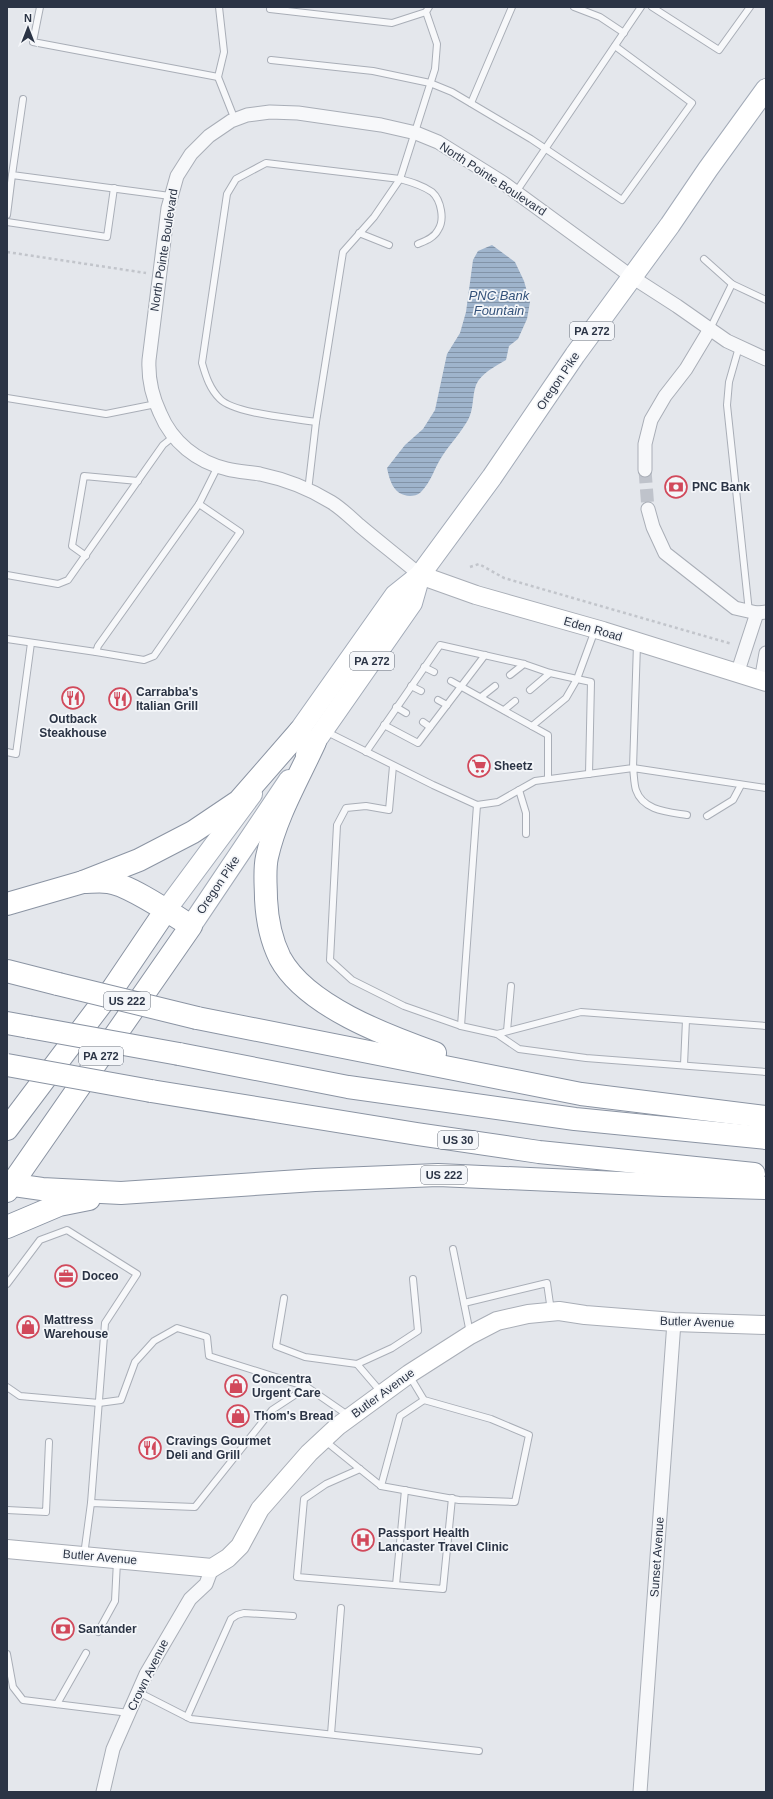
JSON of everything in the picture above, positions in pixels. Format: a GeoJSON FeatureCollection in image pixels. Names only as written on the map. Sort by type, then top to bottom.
{"type":"FeatureCollection","features":[{"type":"Feature","properties":{"kind":"highway"},"geometry":{"type":"LineString","coordinates":[[7,904],[83,882],[139,860],[186,836],[239,801],[313,734]]}},
{"type":"Feature","properties":{"kind":"highway"},"geometry":{"type":"LineString","coordinates":[[313,734],[279,820],[266,858],[267,915],[272,936],[280,958],[298,981],[320,999],[350,1018],[388,1036],[454,1059],[581,1094]]}},
{"type":"Feature","properties":{"kind":"highway"},"geometry":{"type":"LineString","coordinates":[[83,882],[108,882],[126,888],[191,926]]}},
{"type":"Feature","properties":{"kind":"highway","name":"Oregon Pike"},"geometry":{"type":"LineString","coordinates":[[7,1129],[114,987],[166,910]]}},
{"type":"Feature","properties":{"kind":"highway","name":"Oregon Pike"},"geometry":{"type":"LineString","coordinates":[[8,1187],[191,926]]}},
{"type":"Feature","properties":{"kind":"highway","name":"US 222"},"geometry":{"type":"LineString","coordinates":[[7,971],[197,1018],[581,1094],[766,1117]]}},
{"type":"Feature","properties":{"kind":"highway"},"geometry":{"type":"LineString","coordinates":[[7,1023],[179,1054],[348,1087],[576,1119],[766,1138]]}},
{"type":"Feature","properties":{"kind":"highway","name":"US 30"},"geometry":{"type":"LineString","coordinates":[[7,1065],[151,1091],[539,1152],[660,1166],[766,1175]]}},
{"type":"Feature","properties":{"kind":"highway","name":"US 222"},"geometry":{"type":"LineString","coordinates":[[7,1227],[59,1205],[121,1193],[315,1180],[438,1175],[766,1188]]}},
{"type":"Feature","properties":{"kind":"highway"},"geometry":{"type":"LineString","coordinates":[[8,1187],[121,1193]]}},
{"type":"Feature","properties":{"kind":"main road","name":"Oregon Pike"},"geometry":{"type":"LineString","coordinates":[[191,926],[313,734],[395,595],[420,575],[492,477],[575,355],[766,89]]}},
{"type":"Feature","properties":{"kind":"main road","name":"Oregon Pike"},"geometry":{"type":"LineString","coordinates":[[166,910],[313,734]]}},
{"type":"Feature","properties":{"kind":"street","name":"North Pointe Boulevard"},"geometry":{"type":"LineString","coordinates":[[420,575],[331,502],[308,490],[261,474],[208,463],[191,453],[173,437],[163,422],[148,377],[159,275],[170,196],[177,176],[191,154],[209,136],[235,120],[247,115],[270,112],[298,114],[381,125],[416,133],[438,142],[516,192],[632,277],[727,341],[766,359]]}},
{"type":"Feature","properties":{"kind":"street"},"geometry":{"type":"LineString","coordinates":[[645,470],[645,444],[651,420],[665,396],[686,369],[710,329]]}},
{"type":"Feature","properties":{"kind":"street"},"geometry":{"type":"LineString","coordinates":[[648,509],[653,527],[665,553],[735,608],[757,612],[737,674]]}},
{"type":"Feature","properties":{"kind":"street","name":"Eden Road"},"geometry":{"type":"LineString","coordinates":[[420,575],[476,595],[595,629],[737,674],[764,681]]}},
{"type":"Feature","properties":{"kind":"street"},"geometry":{"type":"LineString","coordinates":[[764,681],[766,653]]}},
{"type":"Feature","properties":{"kind":"street","name":"Butler Avenue"},"geometry":{"type":"LineString","coordinates":[[7,1549],[212,1568],[228,1558],[240,1546],[260,1509],[289,1475],[323,1440],[350,1417],[409,1374],[470,1335],[497,1321],[528,1314],[559,1311],[585,1315],[674,1322],[766,1326]]}},
{"type":"Feature","properties":{"kind":"street","name":"Sunset Avenue"},"geometry":{"type":"LineString","coordinates":[[640,1792],[674,1322]]}},
{"type":"Feature","properties":{"kind":"street","name":"Crown Avenue"},"geometry":{"type":"LineString","coordinates":[[103,1792],[113,1749],[138,1692],[165,1639],[190,1599],[206,1584],[212,1568]]}},
{"type":"Feature","properties":{"kind":"lane"},"geometry":{"type":"LineString","coordinates":[[40,7],[33,42],[218,77]]}},
{"type":"Feature","properties":{"kind":"lane"},"geometry":{"type":"LineString","coordinates":[[219,7],[224,52],[218,77],[235,120]]}},
{"type":"Feature","properties":{"kind":"lane"},"geometry":{"type":"LineString","coordinates":[[471,103],[512,7]]}},
{"type":"Feature","properties":{"kind":"lane"},"geometry":{"type":"LineString","coordinates":[[574,7],[600,17],[624,33]]}},
{"type":"Feature","properties":{"kind":"lane"},"geometry":{"type":"LineString","coordinates":[[516,192],[641,7]]}},
{"type":"Feature","properties":{"kind":"lane"},"geometry":{"type":"LineString","coordinates":[[652,7],[719,50],[750,7]]}},
{"type":"Feature","properties":{"kind":"lane"},"geometry":{"type":"LineString","coordinates":[[270,9],[392,22],[427,10],[436,44],[434,69],[416,133],[400,179],[374,217],[343,252],[316,422],[308,490]]}},
{"type":"Feature","properties":{"kind":"lane"},"geometry":{"type":"LineString","coordinates":[[271,60],[374,71],[430,83],[452,92],[531,139],[622,200],[692,103],[615,46]]}},
{"type":"Feature","properties":{"kind":"lane"},"geometry":{"type":"LineString","coordinates":[[7,216],[23,99]]}},
{"type":"Feature","properties":{"kind":"lane"},"geometry":{"type":"LineString","coordinates":[[316,422],[243,410],[221,401],[211,389],[205,376],[202,364],[226,194],[236,179],[266,163],[400,179],[420,185],[433,193],[440,205],[442,219],[438,230],[431,238],[418,244]]}},
{"type":"Feature","properties":{"kind":"lane"},"geometry":{"type":"LineString","coordinates":[[12,175],[170,196]]}},
{"type":"Feature","properties":{"kind":"lane"},"geometry":{"type":"LineString","coordinates":[[7,222],[107,237],[114,188]]}},
{"type":"Feature","properties":{"kind":"lane"},"geometry":{"type":"LineString","coordinates":[[360,233],[389,245]]}},
{"type":"Feature","properties":{"kind":"lane"},"geometry":{"type":"LineString","coordinates":[[704,259],[732,284],[766,300]]}},
{"type":"Feature","properties":{"kind":"lane"},"geometry":{"type":"LineString","coordinates":[[710,329],[732,284]]}},
{"type":"Feature","properties":{"kind":"lane"},"geometry":{"type":"LineString","coordinates":[[739,347],[729,382],[727,405],[757,612]]}},
{"type":"Feature","properties":{"kind":"lane"},"geometry":{"type":"LineString","coordinates":[[7,398],[106,414],[156,404]]}},
{"type":"Feature","properties":{"kind":"lane"},"geometry":{"type":"LineString","coordinates":[[7,575],[58,584],[68,580],[163,444],[173,437]]}},
{"type":"Feature","properties":{"kind":"lane"},"geometry":{"type":"LineString","coordinates":[[96,652],[98,646],[199,504],[218,466]]}},
{"type":"Feature","properties":{"kind":"lane"},"geometry":{"type":"LineString","coordinates":[[86,556],[72,546],[84,476],[138,481]]}},
{"type":"Feature","properties":{"kind":"lane"},"geometry":{"type":"LineString","coordinates":[[7,639],[144,660],[154,656],[240,532],[199,504]]}},
{"type":"Feature","properties":{"kind":"lane"},"geometry":{"type":"LineString","coordinates":[[532,726],[566,698],[577,679],[595,629]]}},
{"type":"Feature","properties":{"kind":"lane"},"geometry":{"type":"LineString","coordinates":[[637,642],[633,768],[636,791],[643,802],[655,809],[687,815]]}},
{"type":"Feature","properties":{"kind":"lane"},"geometry":{"type":"LineString","coordinates":[[7,752],[16,754],[32,643]]}},
{"type":"Feature","properties":{"kind":"lane"},"geometry":{"type":"LineString","coordinates":[[366,752],[440,645],[486,654],[524,664],[550,674],[592,682],[589,774]]}},
{"type":"Feature","properties":{"kind":"lane"},"geometry":{"type":"LineString","coordinates":[[384,725],[418,743],[486,654]]}},
{"type":"Feature","properties":{"kind":"lane"},"geometry":{"type":"LineString","coordinates":[[510,675],[524,664]]}},
{"type":"Feature","properties":{"kind":"lane"},"geometry":{"type":"LineString","coordinates":[[424,667],[434,672]]}},
{"type":"Feature","properties":{"kind":"lane"},"geometry":{"type":"LineString","coordinates":[[530,690],[550,674]]}},
{"type":"Feature","properties":{"kind":"lane"},"geometry":{"type":"LineString","coordinates":[[451,681],[548,735],[548,780]]}},
{"type":"Feature","properties":{"kind":"lane"},"geometry":{"type":"LineString","coordinates":[[411,686],[421,691]]}},
{"type":"Feature","properties":{"kind":"lane"},"geometry":{"type":"LineString","coordinates":[[481,697],[495,686]]}},
{"type":"Feature","properties":{"kind":"lane"},"geometry":{"type":"LineString","coordinates":[[438,700],[447,705]]}},
{"type":"Feature","properties":{"kind":"lane"},"geometry":{"type":"LineString","coordinates":[[504,710],[515,701]]}},
{"type":"Feature","properties":{"kind":"lane"},"geometry":{"type":"LineString","coordinates":[[396,707],[406,713]]}},
{"type":"Feature","properties":{"kind":"lane"},"geometry":{"type":"LineString","coordinates":[[423,722],[430,727]]}},
{"type":"Feature","properties":{"kind":"lane"},"geometry":{"type":"LineString","coordinates":[[313,734],[366,752],[478,806],[498,802],[535,781],[633,768],[766,788]]}},
{"type":"Feature","properties":{"kind":"lane"},"geometry":{"type":"LineString","coordinates":[[393,766],[389,810],[366,806],[346,808],[337,826],[330,960],[352,980],[404,1006],[462,1026],[497,1034],[519,1049],[586,1058],[766,1072]]}},
{"type":"Feature","properties":{"kind":"lane"},"geometry":{"type":"LineString","coordinates":[[708,816],[733,800],[741,785]]}},
{"type":"Feature","properties":{"kind":"lane"},"geometry":{"type":"LineString","coordinates":[[519,790],[526,813],[526,834]]}},
{"type":"Feature","properties":{"kind":"lane"},"geometry":{"type":"LineString","coordinates":[[462,1026],[478,806]]}},
{"type":"Feature","properties":{"kind":"lane"},"geometry":{"type":"LineString","coordinates":[[507,1031],[511,986]]}},
{"type":"Feature","properties":{"kind":"lane"},"geometry":{"type":"LineString","coordinates":[[497,1034],[581,1012],[766,1026]]}},
{"type":"Feature","properties":{"kind":"lane"},"geometry":{"type":"LineString","coordinates":[[684,1065],[686,1020]]}},
{"type":"Feature","properties":{"kind":"lane"},"geometry":{"type":"LineString","coordinates":[[7,1284],[40,1240],[67,1230],[138,1274],[105,1323],[91,1504],[84,1556]]}},
{"type":"Feature","properties":{"kind":"lane"},"geometry":{"type":"LineString","coordinates":[[453,1249],[470,1335]]}},
{"type":"Feature","properties":{"kind":"lane"},"geometry":{"type":"LineString","coordinates":[[284,1298],[276,1346],[305,1357],[357,1364],[392,1348],[418,1331],[413,1279]]}},
{"type":"Feature","properties":{"kind":"lane"},"geometry":{"type":"LineString","coordinates":[[464,1303],[547,1283],[551,1312]]}},
{"type":"Feature","properties":{"kind":"lane"},"geometry":{"type":"LineString","coordinates":[[7,1387],[20,1396],[99,1403],[121,1400],[135,1362],[154,1341],[177,1328],[207,1337],[209,1356],[307,1386],[350,1417]]}},
{"type":"Feature","properties":{"kind":"lane"},"geometry":{"type":"LineString","coordinates":[[357,1364],[382,1393]]}},
{"type":"Feature","properties":{"kind":"lane"},"geometry":{"type":"LineString","coordinates":[[323,1440],[381,1486],[452,1498],[515,1502],[529,1435],[491,1419],[424,1400],[409,1374]]}},
{"type":"Feature","properties":{"kind":"lane"},"geometry":{"type":"LineString","coordinates":[[91,1504],[195,1507],[272,1410],[307,1386]]}},
{"type":"Feature","properties":{"kind":"lane"},"geometry":{"type":"LineString","coordinates":[[381,1486],[400,1416],[424,1400]]}},
{"type":"Feature","properties":{"kind":"lane"},"geometry":{"type":"LineString","coordinates":[[7,1510],[46,1512],[49,1442]]}},
{"type":"Feature","properties":{"kind":"lane"},"geometry":{"type":"LineString","coordinates":[[360,1469],[326,1484],[304,1499],[297,1577],[442,1589],[452,1498]]}},
{"type":"Feature","properties":{"kind":"lane"},"geometry":{"type":"LineString","coordinates":[[396,1585],[405,1490]]}},
{"type":"Feature","properties":{"kind":"lane"},"geometry":{"type":"LineString","coordinates":[[98,1632],[115,1601],[117,1559]]}},
{"type":"Feature","properties":{"kind":"lane"},"geometry":{"type":"LineString","coordinates":[[331,1734],[341,1608]]}},
{"type":"Feature","properties":{"kind":"lane"},"geometry":{"type":"LineString","coordinates":[[187,1717],[231,1619],[244,1613],[293,1616]]}},
{"type":"Feature","properties":{"kind":"lane"},"geometry":{"type":"LineString","coordinates":[[57,1704],[86,1653]]}},
{"type":"Feature","properties":{"kind":"lane"},"geometry":{"type":"LineString","coordinates":[[7,1654],[13,1687],[23,1700],[129,1713]]}},
{"type":"Feature","properties":{"kind":"lane"},"geometry":{"type":"LineString","coordinates":[[138,1692],[191,1719],[480,1751]]}},
{"type":"Feature","properties":{"kind":"path"},"geometry":{"type":"LineString","coordinates":[[7,252],[159,275]]}},
{"type":"Feature","properties":{"kind":"path"},"geometry":{"type":"LineString","coordinates":[[470,567],[479,564],[504,578],[746,648]]}},
{"type":"Feature","properties":{"kind":"water","name":"PNC Bank Fountain"},"geometry":{"type":"Polygon","coordinates":[[[492,245],[515,262],[524,281],[530,302],[527,319],[518,339],[509,346],[506,360],[489,370],[478,381],[468,420],[441,458],[427,484],[421,492],[416,495],[405,495],[396,490],[391,483],[387,468],[405,445],[423,429],[435,410],[447,354],[460,333],[466,312],[473,260],[478,251],[492,245]]]}},
{"type":"Feature","properties":{"kind":"tunnel"},"geometry":{"type":"LineString","coordinates":[[645,470],[648,509]]}},
{"type":"Feature","properties":{"kind":"place","name":"PNC Bank"},"geometry":{"type":"Point","coordinates":[676,487]}},
{"type":"Feature","properties":{"kind":"place","name":"Outback Steakhouse"},"geometry":{"type":"Point","coordinates":[73,698]}},
{"type":"Feature","properties":{"kind":"place","name":"Carrabba's Italian Grill"},"geometry":{"type":"Point","coordinates":[120,699]}},
{"type":"Feature","properties":{"kind":"place","name":"Sheetz"},"geometry":{"type":"Point","coordinates":[479,766]}},
{"type":"Feature","properties":{"kind":"place","name":"Doceo"},"geometry":{"type":"Point","coordinates":[66,1276]}},
{"type":"Feature","properties":{"kind":"place","name":"Mattress Warehouse"},"geometry":{"type":"Point","coordinates":[28,1327]}},
{"type":"Feature","properties":{"kind":"place","name":"Concentra Urgent Care"},"geometry":{"type":"Point","coordinates":[236,1386]}},
{"type":"Feature","properties":{"kind":"place","name":"Thom's Bread"},"geometry":{"type":"Point","coordinates":[238,1416]}},
{"type":"Feature","properties":{"kind":"place","name":"Cravings Gourmet Deli and Grill"},"geometry":{"type":"Point","coordinates":[150,1448]}},
{"type":"Feature","properties":{"kind":"place","name":"Passport Health Lancaster Travel Clinic"},"geometry":{"type":"Point","coordinates":[363,1540]}},
{"type":"Feature","properties":{"kind":"place","name":"Santander"},"geometry":{"type":"Point","coordinates":[63,1629]}}]}
